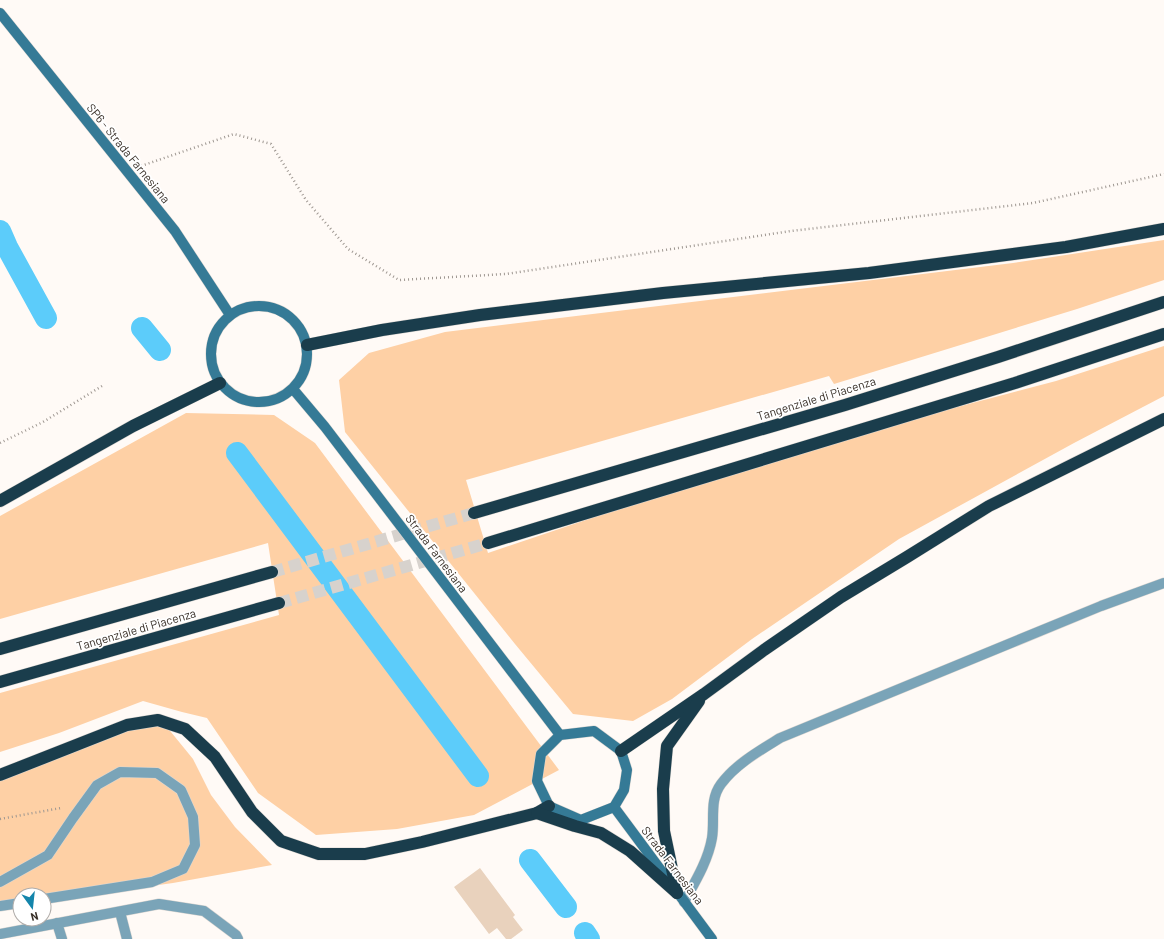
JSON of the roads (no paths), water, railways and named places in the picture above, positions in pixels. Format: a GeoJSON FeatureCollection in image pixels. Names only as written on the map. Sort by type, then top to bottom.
{"type":"FeatureCollection","features":[{"type":"Feature","properties":{"kind":"highway"},"geometry":{"type":"LineString","coordinates":[[307,345],[382,330],[480,315],[663,293],[869,273],[1066,247],[1164,229]]}},
{"type":"Feature","properties":{"kind":"highway","name":"Tangenziale di Piacenza"},"geometry":{"type":"LineString","coordinates":[[474,513],[845,405],[998,357],[1164,302]]}},
{"type":"Feature","properties":{"kind":"highway"},"geometry":{"type":"LineString","coordinates":[[488,543],[1015,383],[1164,334]]}},
{"type":"Feature","properties":{"kind":"highway"},"geometry":{"type":"LineString","coordinates":[[0,501],[133,426],[220,383]]}},
{"type":"Feature","properties":{"kind":"highway"},"geometry":{"type":"LineString","coordinates":[[621,751],[841,597],[990,506],[1164,419]]}},
{"type":"Feature","properties":{"kind":"highway","name":"Tangenziale di Piacenza"},"geometry":{"type":"LineString","coordinates":[[0,649],[272,572]]}},
{"type":"Feature","properties":{"kind":"highway","name":"Tangenziale di Piacenza"},"geometry":{"type":"LineString","coordinates":[[0,682],[279,603]]}},
{"type":"Feature","properties":{"kind":"highway"},"geometry":{"type":"LineString","coordinates":[[681,897],[664,831],[663,789],[667,746],[704,694]]}},
{"type":"Feature","properties":{"kind":"highway"},"geometry":{"type":"LineString","coordinates":[[0,775],[127,725],[158,720],[185,729],[215,757],[252,812],[281,841],[319,854],[365,854],[422,842],[537,813],[549,806]]}},
{"type":"Feature","properties":{"kind":"highway"},"geometry":{"type":"LineString","coordinates":[[537,813],[601,833],[630,851],[681,897]]}},
{"type":"Feature","properties":{"kind":"main road","name":"SP6 - Strada Farnesiana"},"geometry":{"type":"LineString","coordinates":[[0,13],[175,231],[230,315]]}},
{"type":"Feature","properties":{"kind":"main road"},"geometry":{"type":"LineString","coordinates":[[253,306],[277,308],[297,323],[307,345],[307,361],[302,376],[293,389],[269,402],[242,399],[220,383],[211,360],[214,334],[230,315],[253,306]]}},
{"type":"Feature","properties":{"kind":"main road","name":"Strada Farnesiana"},"geometry":{"type":"LineString","coordinates":[[293,389],[330,433],[560,735]]}},
{"type":"Feature","properties":{"kind":"main road"},"geometry":{"type":"LineString","coordinates":[[594,731],[621,751],[627,770],[624,790],[614,807],[581,820],[549,806],[537,781],[541,754],[560,735],[594,731]]}},
{"type":"Feature","properties":{"kind":"main road","name":"Strada Farnesiana"},"geometry":{"type":"LineString","coordinates":[[614,807],[712,939]]}},
{"type":"Feature","properties":{"kind":"street"},"geometry":{"type":"LineString","coordinates":[[681,897],[699,875],[708,852],[712,837],[714,799],[720,785],[747,758],[780,738],[1101,606],[1164,583]]}},
{"type":"Feature","properties":{"kind":"street"},"geometry":{"type":"LineString","coordinates":[[0,882],[48,855],[97,785],[120,772],[157,773],[181,790],[193,817],[195,845],[183,869],[152,882],[52,898]]}},
{"type":"Feature","properties":{"kind":"street"},"geometry":{"type":"LineString","coordinates":[[0,906],[12,904]]}},
{"type":"Feature","properties":{"kind":"street"},"geometry":{"type":"LineString","coordinates":[[0,934],[16,935],[57,923],[159,904],[204,911],[236,935],[238,939]]}},
{"type":"Feature","properties":{"kind":"street"},"geometry":{"type":"LineString","coordinates":[[120,912],[127,939]]}},
{"type":"Feature","properties":{"kind":"street"},"geometry":{"type":"LineString","coordinates":[[57,923],[62,939]]}},
{"type":"Feature","properties":{"kind":"waterway"},"geometry":{"type":"LineString","coordinates":[[0,231],[7,247],[46,318]]}},
{"type":"Feature","properties":{"kind":"waterway"},"geometry":{"type":"LineString","coordinates":[[142,328],[160,350]]}},
{"type":"Feature","properties":{"kind":"waterway"},"geometry":{"type":"LineString","coordinates":[[237,453],[478,776]]}},
{"type":"Feature","properties":{"kind":"waterway"},"geometry":{"type":"LineString","coordinates":[[530,860],[566,907]]}},
{"type":"Feature","properties":{"kind":"waterway"},"geometry":{"type":"LineString","coordinates":[[585,933],[589,939]]}},
{"type":"Feature","properties":{"kind":"tunnel"},"geometry":{"type":"LineString","coordinates":[[272,572],[474,513]]}},
{"type":"Feature","properties":{"kind":"tunnel"},"geometry":{"type":"LineString","coordinates":[[279,603],[488,543]]}}]}
